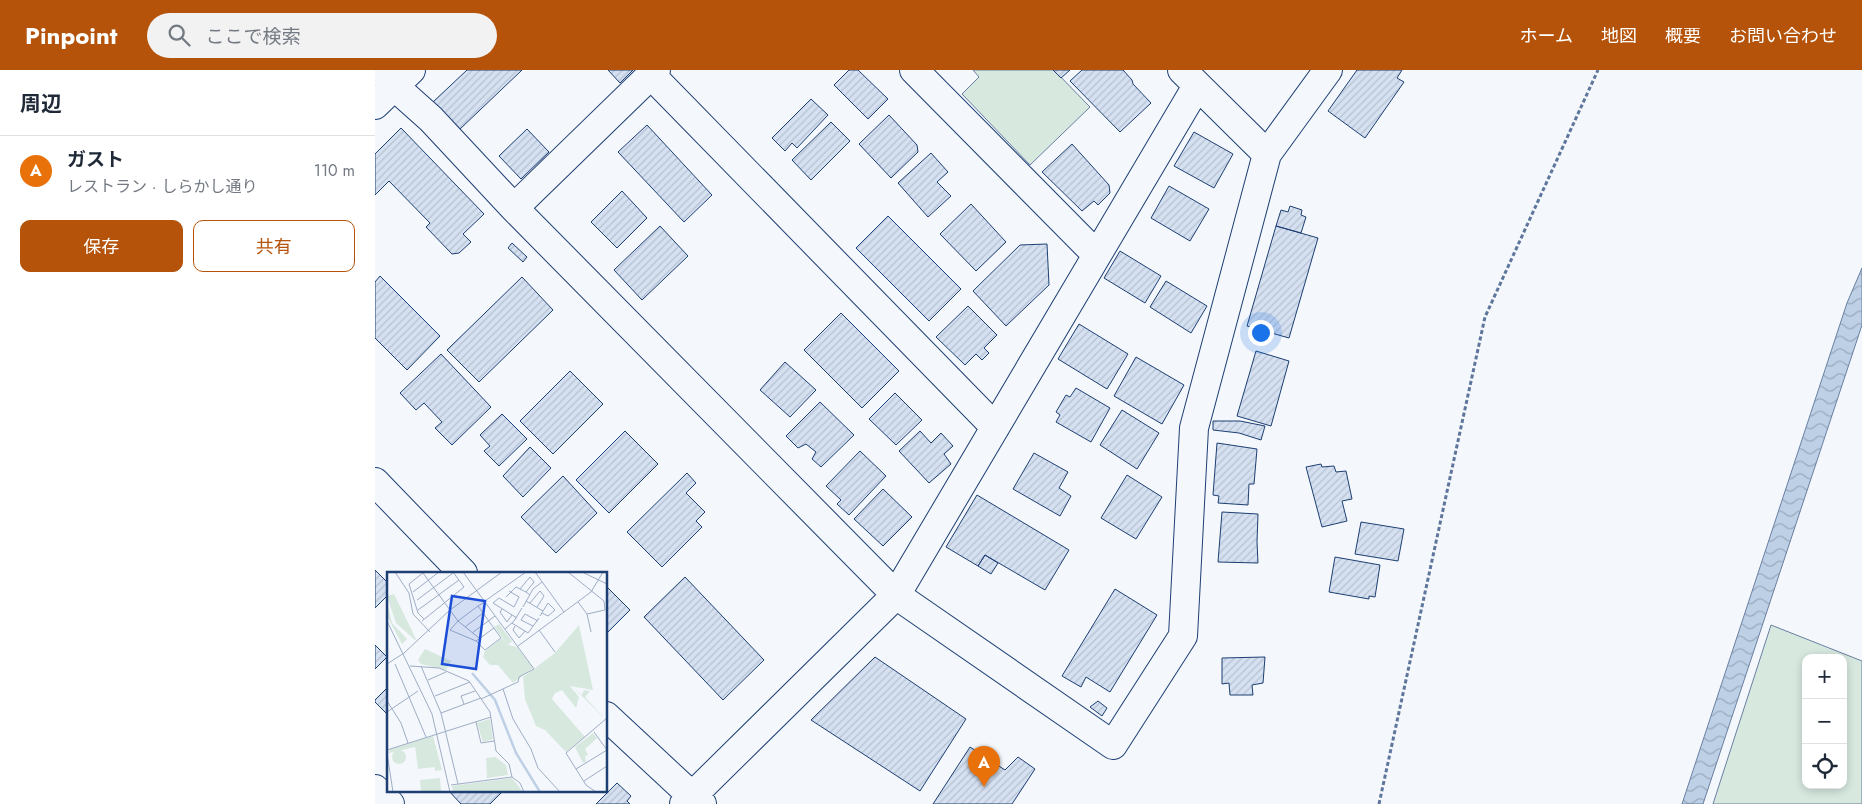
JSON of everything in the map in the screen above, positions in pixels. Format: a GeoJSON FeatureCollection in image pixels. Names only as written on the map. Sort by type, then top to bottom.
{"type":"FeatureCollection","features":[{"type":"Feature","properties":{"kind":"street"},"geometry":{"type":"LineString","coordinates":[[913,70],[1097,255]]}},
{"type":"Feature","properties":{"kind":"street"},"geometry":{"type":"LineString","coordinates":[[375,105],[395,75],[431,119],[514,208],[896,594],[1113,745],[1183,636],[1194,428],[1267,154],[1328,70]]}},
{"type":"Feature","properties":{"kind":"street"},"geometry":{"type":"LineString","coordinates":[[514,208],[653,73],[995,427]]}},
{"type":"Feature","properties":{"kind":"street"},"geometry":{"type":"LineString","coordinates":[[607,717],[693,801],[896,594],[1097,255],[1189,78],[1267,154]]}},
{"type":"Feature","properties":{"kind":"street"},"geometry":{"type":"LineString","coordinates":[[375,482],[462,572]]}},
{"type":"Feature","properties":{"kind":"street"},"geometry":{"type":"LineString","coordinates":[[375,789],[390,804]]}},
{"type":"Feature","properties":{"kind":"path"},"geometry":{"type":"LineString","coordinates":[[1379,804],[1485,317],[1598,70]]}},
{"type":"Feature","properties":{"kind":"shaded area"},"geometry":{"type":"Polygon","coordinates":[[[973,70],[1054,70],[1090,107],[1030,165],[962,94],[979,77],[973,70]]]}},
{"type":"Feature","properties":{"kind":"shaded area"},"geometry":{"type":"Polygon","coordinates":[[[1771,625],[1844,654],[1802,654],[1802,789],[1847,789],[1847,655],[1862,661],[1862,804],[1713,804],[1771,625]]]}},
{"type":"Feature","properties":{"kind":"water"},"geometry":{"type":"Polygon","coordinates":[[[1862,268],[1862,325],[1703,804],[1682,804],[1847,303],[1862,268]]]}},
{"type":"Feature","properties":{"kind":"building"},"geometry":{"type":"Polygon","coordinates":[[[467,70],[522,70],[459,130],[433,102],[467,70]]]}},
{"type":"Feature","properties":{"kind":"building"},"geometry":{"type":"Polygon","coordinates":[[[608,70],[633,70],[620,83],[608,70]]]}},
{"type":"Feature","properties":{"kind":"building"},"geometry":{"type":"Polygon","coordinates":[[[849,70],[858,70],[888,99],[868,119],[834,85],[849,70]]]}},
{"type":"Feature","properties":{"kind":"building"},"geometry":{"type":"Polygon","coordinates":[[[1053,70],[1070,70],[1061,78],[1053,70]]]}},
{"type":"Feature","properties":{"kind":"building"},"geometry":{"type":"Polygon","coordinates":[[[1082,70],[1123,70],[1151,103],[1120,132],[1070,81],[1082,70]]]}},
{"type":"Feature","properties":{"kind":"building"},"geometry":{"type":"Polygon","coordinates":[[[1357,70],[1402,70],[1397,78],[1404,82],[1365,138],[1328,111],[1357,70]]]}},
{"type":"Feature","properties":{"kind":"building"},"geometry":{"type":"Polygon","coordinates":[[[811,99],[828,115],[797,148],[792,143],[785,151],[772,138],[811,99]]]}},
{"type":"Feature","properties":{"kind":"building"},"geometry":{"type":"Polygon","coordinates":[[[889,115],[917,145],[918,152],[891,178],[859,144],[889,115]]]}},
{"type":"Feature","properties":{"kind":"building"},"geometry":{"type":"Polygon","coordinates":[[[831,122],[850,141],[811,180],[792,160],[831,122]]]}},
{"type":"Feature","properties":{"kind":"building"},"geometry":{"type":"Polygon","coordinates":[[[647,125],[712,195],[684,222],[618,152],[647,125]]]}},
{"type":"Feature","properties":{"kind":"building"},"geometry":{"type":"Polygon","coordinates":[[[401,128],[484,214],[463,234],[471,242],[459,253],[452,254],[426,227],[430,223],[389,181],[375,195],[375,154],[401,128]]]}},
{"type":"Feature","properties":{"kind":"building"},"geometry":{"type":"Polygon","coordinates":[[[527,129],[549,152],[521,179],[499,156],[527,129]]]}},
{"type":"Feature","properties":{"kind":"building"},"geometry":{"type":"Polygon","coordinates":[[[1194,132],[1233,154],[1214,188],[1174,166],[1194,132]]]}},
{"type":"Feature","properties":{"kind":"building"},"geometry":{"type":"Polygon","coordinates":[[[1072,144],[1109,185],[1110,193],[1098,205],[1094,201],[1082,211],[1042,172],[1072,144]]]}},
{"type":"Feature","properties":{"kind":"building"},"geometry":{"type":"Polygon","coordinates":[[[931,153],[948,172],[937,182],[951,196],[928,217],[898,183],[931,153]]]}},
{"type":"Feature","properties":{"kind":"building"},"geometry":{"type":"Polygon","coordinates":[[[1169,186],[1209,209],[1190,241],[1151,218],[1169,186]]]}},
{"type":"Feature","properties":{"kind":"building"},"geometry":{"type":"Polygon","coordinates":[[[622,191],[647,218],[617,248],[591,222],[622,191]]]}},
{"type":"Feature","properties":{"kind":"building"},"geometry":{"type":"Polygon","coordinates":[[[971,204],[1006,242],[976,271],[940,234],[971,204]]]}},
{"type":"Feature","properties":{"kind":"building"},"geometry":{"type":"Polygon","coordinates":[[[1290,206],[1302,210],[1301,215],[1306,217],[1301,233],[1276,226],[1281,210],[1288,212],[1290,206]]]}},
{"type":"Feature","properties":{"kind":"building"},"geometry":{"type":"Polygon","coordinates":[[[888,216],[961,289],[929,321],[856,248],[888,216]]]}},
{"type":"Feature","properties":{"kind":"building"},"geometry":{"type":"Polygon","coordinates":[[[660,226],[688,256],[642,300],[614,270],[660,226]]]}},
{"type":"Feature","properties":{"kind":"building"},"geometry":{"type":"Polygon","coordinates":[[[1276,226],[1318,238],[1289,338],[1247,326],[1276,226]]]}},
{"type":"Feature","properties":{"kind":"building"},"geometry":{"type":"Polygon","coordinates":[[[512,243],[527,257],[523,262],[508,248],[512,243]]]}},
{"type":"Feature","properties":{"kind":"building"},"geometry":{"type":"Polygon","coordinates":[[[1047,244],[1049,285],[1006,326],[973,291],[1020,245],[1047,244]]]}},
{"type":"Feature","properties":{"kind":"building"},"geometry":{"type":"Polygon","coordinates":[[[1120,251],[1161,276],[1145,303],[1104,278],[1120,251]]]}},
{"type":"Feature","properties":{"kind":"building"},"geometry":{"type":"Polygon","coordinates":[[[380,276],[440,336],[407,370],[375,338],[375,282],[380,276]]]}},
{"type":"Feature","properties":{"kind":"building"},"geometry":{"type":"Polygon","coordinates":[[[522,277],[553,310],[479,382],[447,350],[522,277]]]}},
{"type":"Feature","properties":{"kind":"building"},"geometry":{"type":"Polygon","coordinates":[[[1166,281],[1207,306],[1191,333],[1150,307],[1166,281]]]}},
{"type":"Feature","properties":{"kind":"building"},"geometry":{"type":"Polygon","coordinates":[[[968,306],[997,335],[984,348],[989,353],[982,360],[976,354],[965,365],[936,337],[968,306]]]}},
{"type":"Feature","properties":{"kind":"building"},"geometry":{"type":"Polygon","coordinates":[[[841,313],[899,371],[862,408],[804,350],[841,313]]]}},
{"type":"Feature","properties":{"kind":"building"},"geometry":{"type":"Polygon","coordinates":[[[1079,324],[1128,354],[1107,389],[1058,359],[1079,324]]]}},
{"type":"Feature","properties":{"kind":"building"},"geometry":{"type":"Polygon","coordinates":[[[1256,351],[1289,361],[1271,426],[1237,416],[1256,351]]]}},
{"type":"Feature","properties":{"kind":"building"},"geometry":{"type":"Polygon","coordinates":[[[441,354],[491,407],[452,445],[435,428],[442,422],[424,403],[416,410],[400,393],[441,354]]]}},
{"type":"Feature","properties":{"kind":"building"},"geometry":{"type":"Polygon","coordinates":[[[1136,357],[1184,385],[1162,424],[1114,396],[1136,357]]]}},
{"type":"Feature","properties":{"kind":"building"},"geometry":{"type":"Polygon","coordinates":[[[785,362],[816,390],[790,417],[760,390],[785,362]]]}},
{"type":"Feature","properties":{"kind":"building"},"geometry":{"type":"Polygon","coordinates":[[[570,371],[603,404],[553,454],[520,421],[570,371]]]}},
{"type":"Feature","properties":{"kind":"building"},"geometry":{"type":"Polygon","coordinates":[[[1076,388],[1110,408],[1091,442],[1056,422],[1060,415],[1056,412],[1066,395],[1070,397],[1076,388]]]}},
{"type":"Feature","properties":{"kind":"building"},"geometry":{"type":"Polygon","coordinates":[[[895,393],[922,420],[896,445],[869,419],[895,393]]]}},
{"type":"Feature","properties":{"kind":"building"},"geometry":{"type":"Polygon","coordinates":[[[820,402],[854,435],[821,467],[812,459],[816,452],[806,444],[798,448],[786,436],[820,402]]]}},
{"type":"Feature","properties":{"kind":"building"},"geometry":{"type":"Polygon","coordinates":[[[1122,410],[1159,433],[1137,469],[1100,445],[1122,410]]]}},
{"type":"Feature","properties":{"kind":"building"},"geometry":{"type":"Polygon","coordinates":[[[502,414],[527,439],[499,466],[484,451],[490,446],[480,435],[502,414]]]}},
{"type":"Feature","properties":{"kind":"building"},"geometry":{"type":"Polygon","coordinates":[[[1213,421],[1240,421],[1265,426],[1261,440],[1239,433],[1213,430],[1213,421]]]}},
{"type":"Feature","properties":{"kind":"building"},"geometry":{"type":"Polygon","coordinates":[[[625,431],[658,464],[609,513],[576,480],[625,431]]]}},
{"type":"Feature","properties":{"kind":"building"},"geometry":{"type":"Polygon","coordinates":[[[920,431],[931,443],[941,433],[953,446],[944,454],[951,464],[929,483],[899,451],[920,431]]]}},
{"type":"Feature","properties":{"kind":"building"},"geometry":{"type":"Polygon","coordinates":[[[1217,443],[1257,449],[1254,484],[1249,484],[1248,505],[1218,503],[1219,496],[1213,495],[1217,443]]]}},
{"type":"Feature","properties":{"kind":"building"},"geometry":{"type":"Polygon","coordinates":[[[530,447],[551,468],[523,497],[503,476],[530,447]]]}},
{"type":"Feature","properties":{"kind":"building"},"geometry":{"type":"Polygon","coordinates":[[[860,451],[886,476],[849,515],[837,504],[841,500],[826,486],[860,451]]]}},
{"type":"Feature","properties":{"kind":"building"},"geometry":{"type":"Polygon","coordinates":[[[1034,453],[1068,472],[1059,488],[1071,496],[1060,516],[1013,489],[1034,453]]]}},
{"type":"Feature","properties":{"kind":"building"},"geometry":{"type":"Polygon","coordinates":[[[1321,464],[1322,467],[1334,466],[1336,472],[1346,471],[1352,499],[1342,501],[1347,521],[1322,527],[1306,467],[1321,464]]]}},
{"type":"Feature","properties":{"kind":"building"},"geometry":{"type":"Polygon","coordinates":[[[687,473],[696,483],[686,493],[705,512],[696,521],[702,527],[662,567],[627,532],[687,473]]]}},
{"type":"Feature","properties":{"kind":"building"},"geometry":{"type":"Polygon","coordinates":[[[1127,475],[1162,497],[1136,539],[1101,518],[1127,475]]]}},
{"type":"Feature","properties":{"kind":"building"},"geometry":{"type":"Polygon","coordinates":[[[563,476],[597,513],[556,553],[521,517],[563,476]]]}},
{"type":"Feature","properties":{"kind":"building"},"geometry":{"type":"Polygon","coordinates":[[[883,489],[912,517],[883,546],[854,519],[883,489]]]}},
{"type":"Feature","properties":{"kind":"building"},"geometry":{"type":"Polygon","coordinates":[[[977,495],[1069,550],[1045,590],[985,555],[978,566],[946,547],[977,495]]]}},
{"type":"Feature","properties":{"kind":"building"},"geometry":{"type":"Polygon","coordinates":[[[1222,512],[1258,514],[1258,563],[1218,562],[1222,512]]]}},
{"type":"Feature","properties":{"kind":"building"},"geometry":{"type":"Polygon","coordinates":[[[1361,522],[1404,529],[1398,561],[1355,554],[1361,522]]]}},
{"type":"Feature","properties":{"kind":"building"},"geometry":{"type":"Polygon","coordinates":[[[985,555],[998,563],[991,574],[978,566],[985,555]]]}},
{"type":"Feature","properties":{"kind":"building"},"geometry":{"type":"Polygon","coordinates":[[[1335,557],[1380,565],[1375,597],[1369,596],[1369,599],[1329,592],[1335,557]]]}},
{"type":"Feature","properties":{"kind":"building"},"geometry":{"type":"Polygon","coordinates":[[[375,570],[387,582],[387,596],[375,608],[375,570]]]}},
{"type":"Feature","properties":{"kind":"building"},"geometry":{"type":"Polygon","coordinates":[[[685,577],[764,660],[723,700],[644,617],[685,577]]]}},
{"type":"Feature","properties":{"kind":"building"},"geometry":{"type":"Polygon","coordinates":[[[607,587],[630,610],[607,633],[607,587]]]}},
{"type":"Feature","properties":{"kind":"building"},"geometry":{"type":"Polygon","coordinates":[[[1115,589],[1157,615],[1110,692],[1086,677],[1081,687],[1062,676],[1115,589]]]}},
{"type":"Feature","properties":{"kind":"building"},"geometry":{"type":"Polygon","coordinates":[[[375,645],[387,657],[375,669],[375,645]]]}},
{"type":"Feature","properties":{"kind":"building"},"geometry":{"type":"Polygon","coordinates":[[[875,657],[966,719],[920,791],[811,720],[875,657]]]}},
{"type":"Feature","properties":{"kind":"building"},"geometry":{"type":"Polygon","coordinates":[[[1265,657],[1263,683],[1252,685],[1253,695],[1230,695],[1229,683],[1222,684],[1222,658],[1265,657]]]}},
{"type":"Feature","properties":{"kind":"building"},"geometry":{"type":"Polygon","coordinates":[[[387,688],[387,714],[375,702],[387,688]]]}},
{"type":"Feature","properties":{"kind":"building"},"geometry":{"type":"Polygon","coordinates":[[[1098,701],[1107,708],[1102,716],[1090,707],[1098,701]]]}},
{"type":"Feature","properties":{"kind":"building"},"geometry":{"type":"Polygon","coordinates":[[[970,747],[1005,770],[1018,757],[1035,769],[1012,804],[933,804],[970,747]]]}},
{"type":"Feature","properties":{"kind":"building"},"geometry":{"type":"Polygon","coordinates":[[[617,783],[631,796],[627,801],[630,804],[596,804],[617,783]]]}},
{"type":"Feature","properties":{"kind":"building"},"geometry":{"type":"Polygon","coordinates":[[[450,792],[502,792],[490,804],[461,804],[450,792]]]}},
{"type":"Feature","properties":{"kind":"place","name":"ガスト"},"geometry":{"type":"Point","coordinates":[984,787]}}]}
